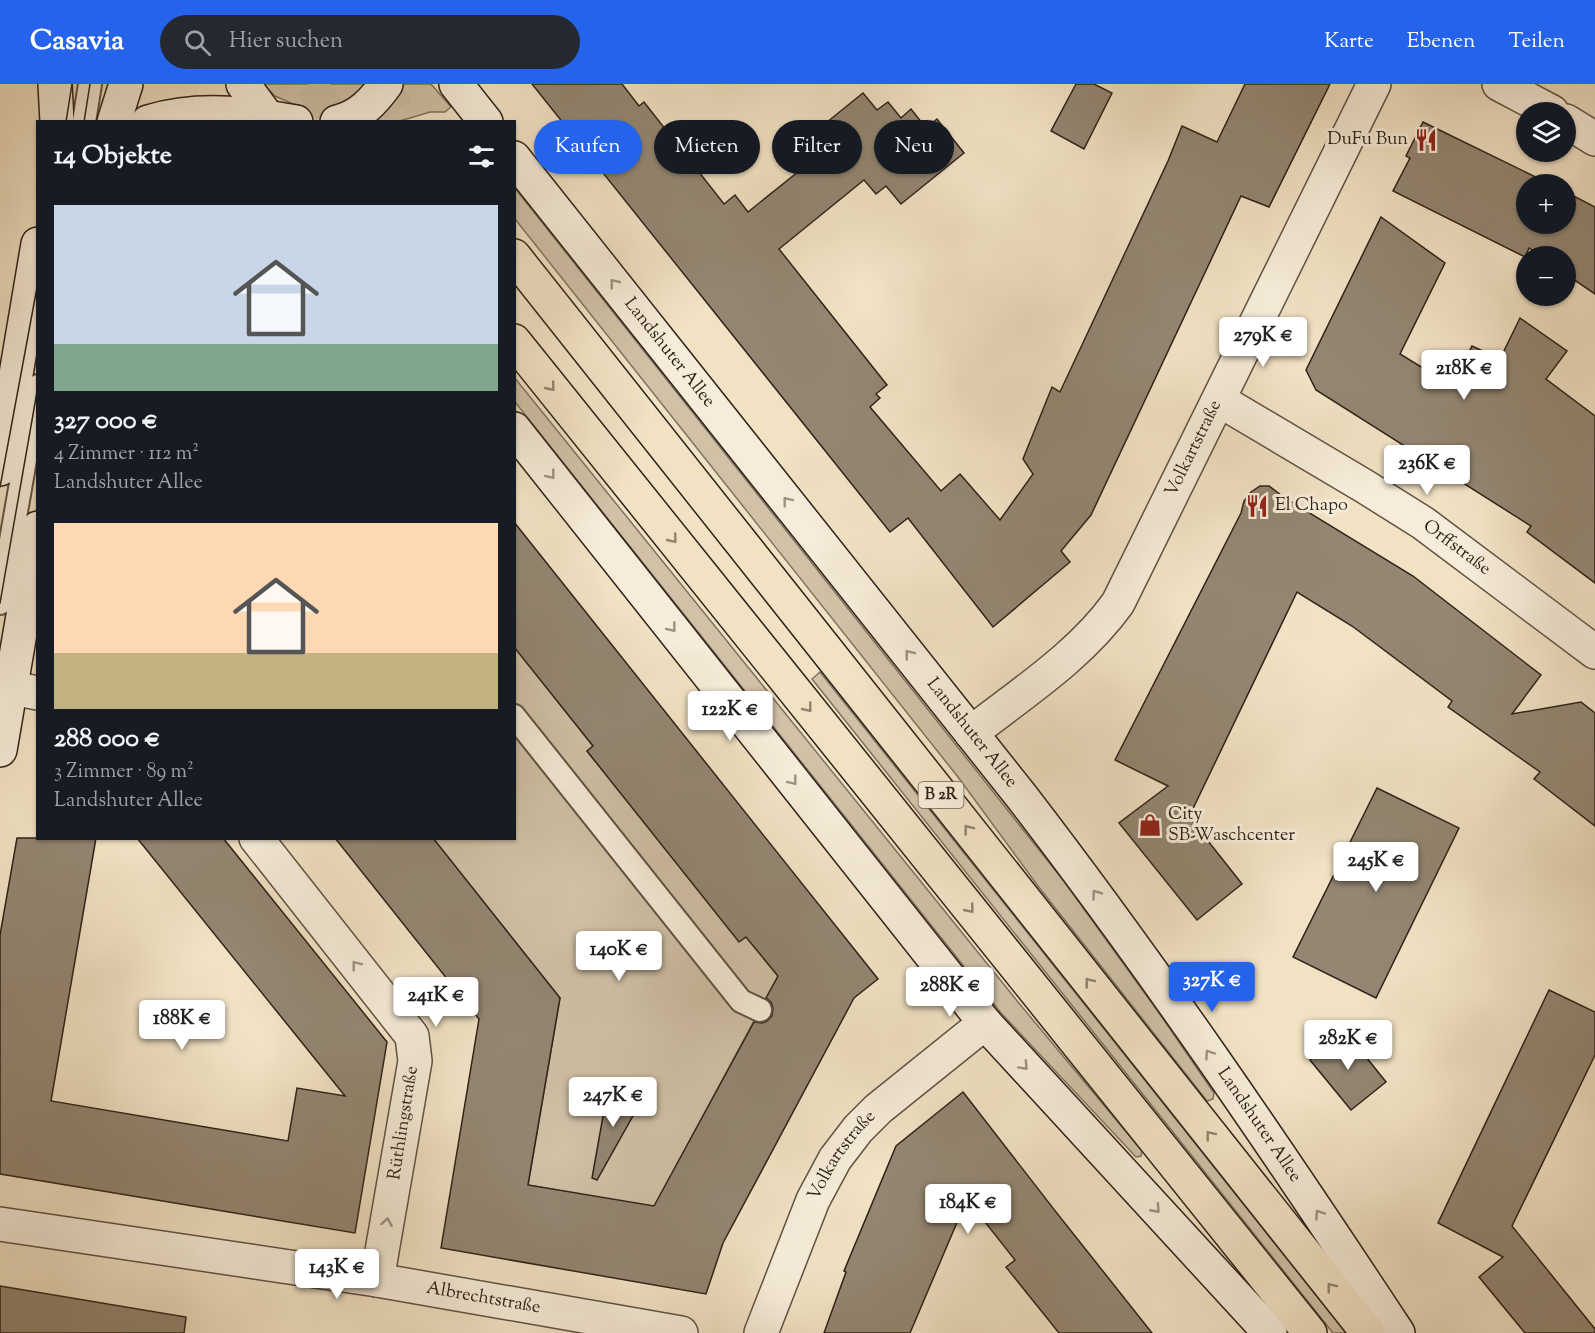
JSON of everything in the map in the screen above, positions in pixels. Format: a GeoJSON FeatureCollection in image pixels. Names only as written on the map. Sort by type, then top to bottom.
{"type":"FeatureCollection","features":[{"type":"Feature","properties":{"kind":"highway","name":"Landshuter Allee"},"geometry":{"type":"LineString","coordinates":[[516,259],[1368,1333]]}},
{"type":"Feature","properties":{"kind":"highway","name":"B 2R"},"geometry":{"type":"LineString","coordinates":[[516,343],[1310,1333]]}},
{"type":"Feature","properties":{"kind":"main road"},"geometry":{"type":"LineString","coordinates":[[115,120],[126,84]]}},
{"type":"Feature","properties":{"kind":"main road"},"geometry":{"type":"LineString","coordinates":[[243,84],[278,120]]}},
{"type":"Feature","properties":{"kind":"main road"},"geometry":{"type":"LineString","coordinates":[[344,120],[364,109],[377,97],[386,84]]}},
{"type":"Feature","properties":{"kind":"main road"},"geometry":{"type":"LineString","coordinates":[[456,84],[484,120]]}},
{"type":"Feature","properties":{"kind":"main road","name":"Volkartstraße"},"geometry":{"type":"LineString","coordinates":[[971,733],[1085,643],[1104,623],[1129,584],[1374,84]]}},
{"type":"Feature","properties":{"kind":"main road"},"geometry":{"type":"LineString","coordinates":[[1499,84],[1533,102]]}},
{"type":"Feature","properties":{"kind":"main road"},"geometry":{"type":"LineString","coordinates":[[154,120],[169,115],[199,111],[278,120]]}},
{"type":"Feature","properties":{"kind":"main road"},"geometry":{"type":"LineString","coordinates":[[1576,127],[1595,139]]}},
{"type":"Feature","properties":{"kind":"main road","name":"Landshuter Allee"},"geometry":{"type":"LineString","coordinates":[[516,161],[971,733],[1106,908],[1303,1191],[1398,1333]]}},
{"type":"Feature","properties":{"kind":"main road"},"geometry":{"type":"LineString","coordinates":[[0,469],[36,256]]}},
{"type":"Feature","properties":{"kind":"main road","name":"Orffstraße"},"geometry":{"type":"LineString","coordinates":[[1219,400],[1423,523],[1595,652]]}},
{"type":"Feature","properties":{"kind":"main road"},"geometry":{"type":"LineString","coordinates":[[516,432],[985,1023],[1270,1333]]}},
{"type":"Feature","properties":{"kind":"main road"},"geometry":{"type":"LineString","coordinates":[[0,750],[24,691],[36,551]]}},
{"type":"Feature","properties":{"kind":"main road","name":"Rüthlingstraße"},"geometry":{"type":"LineString","coordinates":[[258,840],[412,1036],[415,1061],[377,1280]]}},
{"type":"Feature","properties":{"kind":"main road","name":"Volkartstraße"},"geometry":{"type":"LineString","coordinates":[[761,1333],[813,1200],[835,1159],[858,1129],[878,1109],[985,1023]]}},
{"type":"Feature","properties":{"kind":"main road","name":"Albrechtstraße"},"geometry":{"type":"LineString","coordinates":[[0,1224],[377,1280],[681,1333]]}},
{"type":"Feature","properties":{"kind":"lane"},"geometry":{"type":"LineString","coordinates":[[63,111],[69,84]]}},
{"type":"Feature","properties":{"kind":"lane"},"geometry":{"type":"LineString","coordinates":[[63,111],[90,84]]}},
{"type":"Feature","properties":{"kind":"lane"},"geometry":{"type":"LineString","coordinates":[[0,603],[36,397]]}},
{"type":"Feature","properties":{"kind":"lane"},"geometry":{"type":"LineString","coordinates":[[516,719],[741,1001],[759,1010]]}},
{"type":"Feature","properties":{"kind":"shaded area"},"geometry":{"type":"Polygon","coordinates":[[[263,84],[372,84],[346,105],[319,109],[293,104],[275,96],[263,84]]]}},
{"type":"Feature","properties":{"kind":"shaded area"},"geometry":{"type":"Polygon","coordinates":[[[403,84],[431,84],[451,107],[445,112],[430,112],[403,120],[375,120],[396,99],[403,84]]]}},
{"type":"Feature","properties":{"kind":"shaded area"},"geometry":{"type":"Polygon","coordinates":[[[516,190],[1063,880],[1214,1093],[1213,1099],[1207,1101],[1038,886],[958,777],[516,220],[516,190]]]}},
{"type":"Feature","properties":{"kind":"shaded area"},"geometry":{"type":"Polygon","coordinates":[[[516,379],[1018,1002],[1142,1151],[1141,1156],[1136,1157],[1001,1013],[516,403],[516,379]]]}},
{"type":"Feature","properties":{"kind":"shaded area"},"geometry":{"type":"Polygon","coordinates":[[[516,648],[593,746],[587,751],[739,941],[746,937],[778,976],[654,1207],[528,1185],[560,998],[434,840],[516,840],[516,648]]]}},
{"type":"Feature","properties":{"kind":"shaded area"},"geometry":{"type":"Polygon","coordinates":[[[820,672],[1346,1333],[1333,1333],[812,679],[820,672]]]}},
{"type":"Feature","properties":{"kind":"building"},"geometry":{"type":"Polygon","coordinates":[[[532,84],[622,84],[639,106],[644,102],[658,120],[654,120],[654,174],[700,174],[724,204],[735,195],[748,212],[795,174],[862,174],[862,120],[830,120],[863,93],[877,110],[888,102],[901,118],[911,109],[920,120],[874,120],[874,174],[938,174],[901,204],[886,186],[876,194],[864,180],[779,249],[887,385],[876,394],[880,398],[870,407],[941,491],[960,474],[1000,520],[1033,474],[1023,459],[1052,387],[1060,392],[1168,161],[1182,126],[1217,142],[1245,84],[1330,84],[1269,207],[1241,196],[1091,515],[1061,551],[1070,562],[993,627],[908,518],[890,532],[604,174],[642,174],[642,120],[561,120],[532,84]]]}},
{"type":"Feature","properties":{"kind":"building"},"geometry":{"type":"Polygon","coordinates":[[[1076,84],[1094,84],[1112,93],[1084,149],[1051,131],[1076,84]]]}},
{"type":"Feature","properties":{"kind":"building"},"geometry":{"type":"Polygon","coordinates":[[[1423,122],[1530,174],[1516,174],[1516,234],[1576,234],[1576,197],[1595,207],[1595,294],[1576,281],[1576,246],[1516,246],[1516,252],[1393,191],[1410,158],[1406,156],[1423,122]]]}},
{"type":"Feature","properties":{"kind":"building"},"geometry":{"type":"Polygon","coordinates":[[[954,140],[964,153],[954,161],[954,140]]]}},
{"type":"Feature","properties":{"kind":"building"},"geometry":{"type":"Polygon","coordinates":[[[1381,217],[1445,263],[1400,354],[1452,386],[1472,346],[1500,359],[1520,318],[1567,351],[1546,379],[1595,416],[1595,583],[1527,532],[1531,526],[1316,390],[1306,370],[1381,217]]]}},
{"type":"Feature","properties":{"kind":"building"},"geometry":{"type":"Polygon","coordinates":[[[1260,486],[1269,486],[1413,576],[1541,675],[1512,714],[1581,702],[1595,713],[1595,826],[1534,779],[1540,772],[1448,707],[1452,701],[1352,626],[1297,592],[1189,817],[1242,884],[1197,920],[1119,823],[1168,786],[1115,760],[1241,513],[1244,501],[1260,486]]]}},
{"type":"Feature","properties":{"kind":"building"},"geometry":{"type":"Polygon","coordinates":[[[516,525],[878,979],[854,998],[723,1243],[706,1294],[441,1248],[479,1019],[337,840],[435,840],[560,998],[528,1185],[654,1206],[754,1022],[762,1023],[772,1016],[771,1002],[766,998],[778,976],[746,937],[739,942],[587,751],[593,746],[516,650],[516,525]]]}},
{"type":"Feature","properties":{"kind":"building"},"geometry":{"type":"Polygon","coordinates":[[[1377,788],[1459,828],[1376,998],[1293,957],[1377,788]]]}},
{"type":"Feature","properties":{"kind":"building"},"geometry":{"type":"Polygon","coordinates":[[[17,838],[96,840],[51,1101],[288,1141],[297,1088],[345,1096],[139,840],[225,840],[387,1042],[355,1233],[0,1174],[0,935],[17,838]]]}},
{"type":"Feature","properties":{"kind":"building"},"geometry":{"type":"Polygon","coordinates":[[[1549,990],[1595,1012],[1595,1055],[1512,1226],[1595,1329],[1595,1333],[1525,1333],[1479,1277],[1503,1257],[1438,1223],[1549,990]]]}},
{"type":"Feature","properties":{"kind":"building"},"geometry":{"type":"Polygon","coordinates":[[[1346,1032],[1386,1082],[1351,1110],[1310,1060],[1346,1032]]]}},
{"type":"Feature","properties":{"kind":"building"},"geometry":{"type":"Polygon","coordinates":[[[608,1088],[639,1105],[597,1180],[592,1178],[608,1088]]]}},
{"type":"Feature","properties":{"kind":"building"},"geometry":{"type":"Polygon","coordinates":[[[963,1092],[1152,1333],[1059,1333],[1006,1267],[1015,1260],[967,1199],[910,1333],[824,1333],[846,1272],[844,1271],[896,1146],[963,1092]]]}},
{"type":"Feature","properties":{"kind":"building"},"geometry":{"type":"Polygon","coordinates":[[[0,1286],[186,1317],[184,1333],[0,1333],[0,1286]]]}},
{"type":"Feature","properties":{"kind":"tunnel"},"geometry":{"type":"LineString","coordinates":[[309,84],[337,120]]}},
{"type":"Feature","properties":{"kind":"tunnel"},"geometry":{"type":"LineString","coordinates":[[378,84],[406,120]]}},
{"type":"Feature","properties":{"kind":"tram line"},"geometry":{"type":"LineString","coordinates":[[66,120],[72,84]]}},
{"type":"Feature","properties":{"kind":"tram line"},"geometry":{"type":"LineString","coordinates":[[84,120],[90,84]]}},
{"type":"Feature","properties":{"kind":"tram line"},"geometry":{"type":"LineString","coordinates":[[0,487],[36,293]]}},
{"type":"Feature","properties":{"kind":"tram line"},"geometry":{"type":"LineString","coordinates":[[0,603],[36,397]]}},
{"type":"Feature","properties":{"kind":"place","name":"DuFu Bun"},"geometry":{"type":"Point","coordinates":[1426,140]}},
{"type":"Feature","properties":{"kind":"place","name":"El Chapo"},"geometry":{"type":"Point","coordinates":[1257,506]}},
{"type":"Feature","properties":{"kind":"place","name":"City SB-Waschcenter"},"geometry":{"type":"Point","coordinates":[1150,825]}}]}
